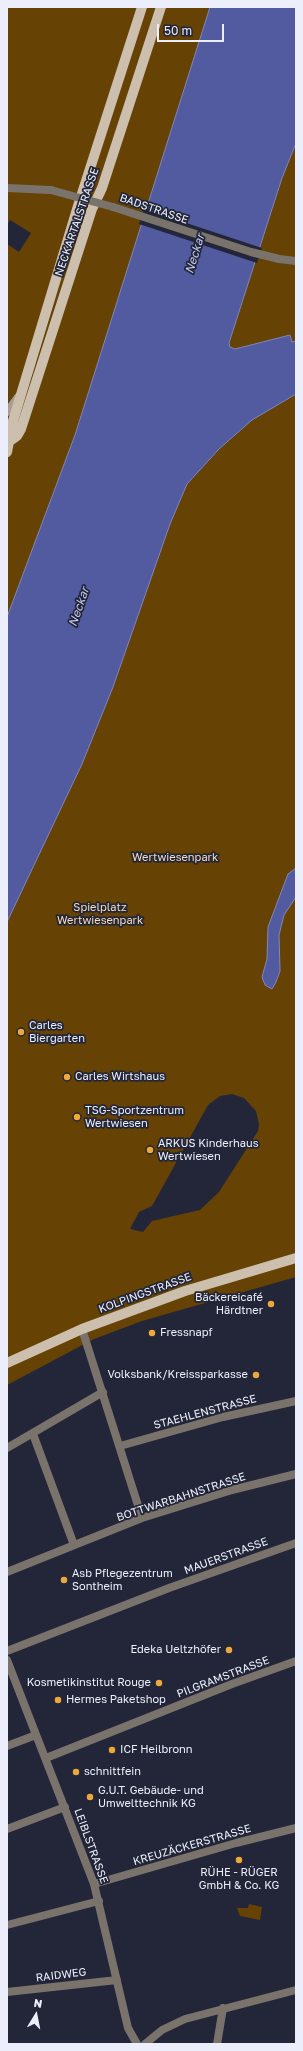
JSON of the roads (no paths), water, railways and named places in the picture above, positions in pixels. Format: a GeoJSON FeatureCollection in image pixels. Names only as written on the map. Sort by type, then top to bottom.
{"type":"FeatureCollection","features":[{"type":"Feature","properties":{"kind":"main road","name":"NECKARTALSTRASSE"},"geometry":{"type":"LineString","coordinates":[[7,452],[11,429],[78,206],[142,7]]}},
{"type":"Feature","properties":{"kind":"main road","name":"NECKARTALSTRASSE"},"geometry":{"type":"LineString","coordinates":[[8,441],[17,436],[21,430],[92,209],[102,188],[161,7]]}},
{"type":"Feature","properties":{"kind":"main road","name":"KOLPINGSTRASSE"},"geometry":{"type":"LineString","coordinates":[[7,1363],[82,1329],[185,1291],[296,1260]]}},
{"type":"Feature","properties":{"kind":"street","name":"BADSTRASSE"},"geometry":{"type":"LineString","coordinates":[[7,188],[52,190],[113,207],[251,252],[279,259],[296,261]]}},
{"type":"Feature","properties":{"kind":"street"},"geometry":{"type":"LineString","coordinates":[[7,412],[23,390]]}},
{"type":"Feature","properties":{"kind":"street"},"geometry":{"type":"LineString","coordinates":[[82,1329],[142,1518]]}},
{"type":"Feature","properties":{"kind":"street"},"geometry":{"type":"LineString","coordinates":[[7,1448],[103,1392]]}},
{"type":"Feature","properties":{"kind":"street","name":"STAEHLENSTRASSE"},"geometry":{"type":"LineString","coordinates":[[120,1446],[223,1417],[296,1400]]}},
{"type":"Feature","properties":{"kind":"street"},"geometry":{"type":"LineString","coordinates":[[33,1434],[74,1545]]}},
{"type":"Feature","properties":{"kind":"street","name":"BOTTWARBAHNSTRASSE"},"geometry":{"type":"LineString","coordinates":[[7,1572],[142,1518],[232,1490],[296,1474]]}},
{"type":"Feature","properties":{"kind":"street","name":"MAUERSTRASSE"},"geometry":{"type":"LineString","coordinates":[[7,1651],[169,1588],[296,1543]]}},
{"type":"Feature","properties":{"kind":"street","name":"LEIBLSTRASSE"},"geometry":{"type":"LineString","coordinates":[[7,1660],[94,1884],[128,2028],[137,2044]]}},
{"type":"Feature","properties":{"kind":"street","name":"PILGRAMSTRASSE"},"geometry":{"type":"LineString","coordinates":[[46,1758],[232,1684],[296,1661]]}},
{"type":"Feature","properties":{"kind":"street"},"geometry":{"type":"LineString","coordinates":[[7,1746],[36,1734]]}},
{"type":"Feature","properties":{"kind":"street"},"geometry":{"type":"LineString","coordinates":[[7,1829],[65,1807]]}},
{"type":"Feature","properties":{"kind":"street","name":"KREUZÄCKERSTRASSE"},"geometry":{"type":"LineString","coordinates":[[94,1884],[236,1843],[296,1828]]}},
{"type":"Feature","properties":{"kind":"street"},"geometry":{"type":"LineString","coordinates":[[7,1925],[98,1901]]}},
{"type":"Feature","properties":{"kind":"street","name":"RAIDWEG"},"geometry":{"type":"LineString","coordinates":[[7,1992],[117,1980]]}},
{"type":"Feature","properties":{"kind":"street"},"geometry":{"type":"LineString","coordinates":[[145,2044],[174,2024],[203,2013],[296,1990]]}},
{"type":"Feature","properties":{"kind":"street"},"geometry":{"type":"LineString","coordinates":[[217,2044],[223,2008]]}},
{"type":"Feature","properties":{"kind":"water","name":"Neckar"},"geometry":{"type":"Polygon","coordinates":[[[210,7],[296,7],[296,143],[282,178],[229,343],[230,347],[235,349],[290,335],[292,342],[296,341],[296,394],[252,420],[219,449],[187,484],[170,524],[113,687],[82,764],[7,922],[7,617],[75,435],[210,7]]]}},
{"type":"Feature","properties":{"kind":"water"},"geometry":{"type":"Polygon","coordinates":[[[296,868],[296,897],[284,915],[279,935],[280,971],[272,989],[265,985],[262,977],[267,959],[268,927],[288,874],[296,868]]]}},
{"type":"Feature","properties":{"kind":"place","name":"Carles Biergarten"},"geometry":{"type":"Point","coordinates":[21,1032]}},
{"type":"Feature","properties":{"kind":"place","name":"Carles Wirtshaus"},"geometry":{"type":"Point","coordinates":[67,1077]}},
{"type":"Feature","properties":{"kind":"place","name":"TSG-Sportzentrum Wertwiesen"},"geometry":{"type":"Point","coordinates":[77,1117]}},
{"type":"Feature","properties":{"kind":"place","name":"ARKUS Kinderhaus Wertwiesen"},"geometry":{"type":"Point","coordinates":[150,1150]}},
{"type":"Feature","properties":{"kind":"place","name":"Bäckereicafé Härdtner"},"geometry":{"type":"Point","coordinates":[271,1304]}},
{"type":"Feature","properties":{"kind":"place","name":"Fressnapf"},"geometry":{"type":"Point","coordinates":[152,1333]}},
{"type":"Feature","properties":{"kind":"place","name":"Volksbank/Kreissparkasse"},"geometry":{"type":"Point","coordinates":[256,1375]}},
{"type":"Feature","properties":{"kind":"place","name":"Asb Pflegezentrum Sontheim"},"geometry":{"type":"Point","coordinates":[64,1580]}},
{"type":"Feature","properties":{"kind":"place","name":"Edeka Ueltzhöfer"},"geometry":{"type":"Point","coordinates":[229,1650]}},
{"type":"Feature","properties":{"kind":"place","name":"Kosmetikinstitut Rouge"},"geometry":{"type":"Point","coordinates":[159,1683]}},
{"type":"Feature","properties":{"kind":"place","name":"Hermes Paketshop"},"geometry":{"type":"Point","coordinates":[58,1700]}},
{"type":"Feature","properties":{"kind":"place","name":"ICF Heilbronn"},"geometry":{"type":"Point","coordinates":[112,1750]}},
{"type":"Feature","properties":{"kind":"place","name":"schnittfein"},"geometry":{"type":"Point","coordinates":[76,1772]}},
{"type":"Feature","properties":{"kind":"place","name":"G.U.T. Gebäude- und Umwelttechnik KG"},"geometry":{"type":"Point","coordinates":[90,1797]}},
{"type":"Feature","properties":{"kind":"place","name":"RÜHE - RÜGER GmbH & Co. KG"},"geometry":{"type":"Point","coordinates":[239,1860]}},
{"type":"Feature","properties":{"kind":"park label","name":"Wertwiesenpark"},"geometry":{"type":"Point","coordinates":[175,858]}},
{"type":"Feature","properties":{"kind":"park label","name":"Spielplatz Wertwiesenpark"},"geometry":{"type":"Point","coordinates":[100,914]}}]}
